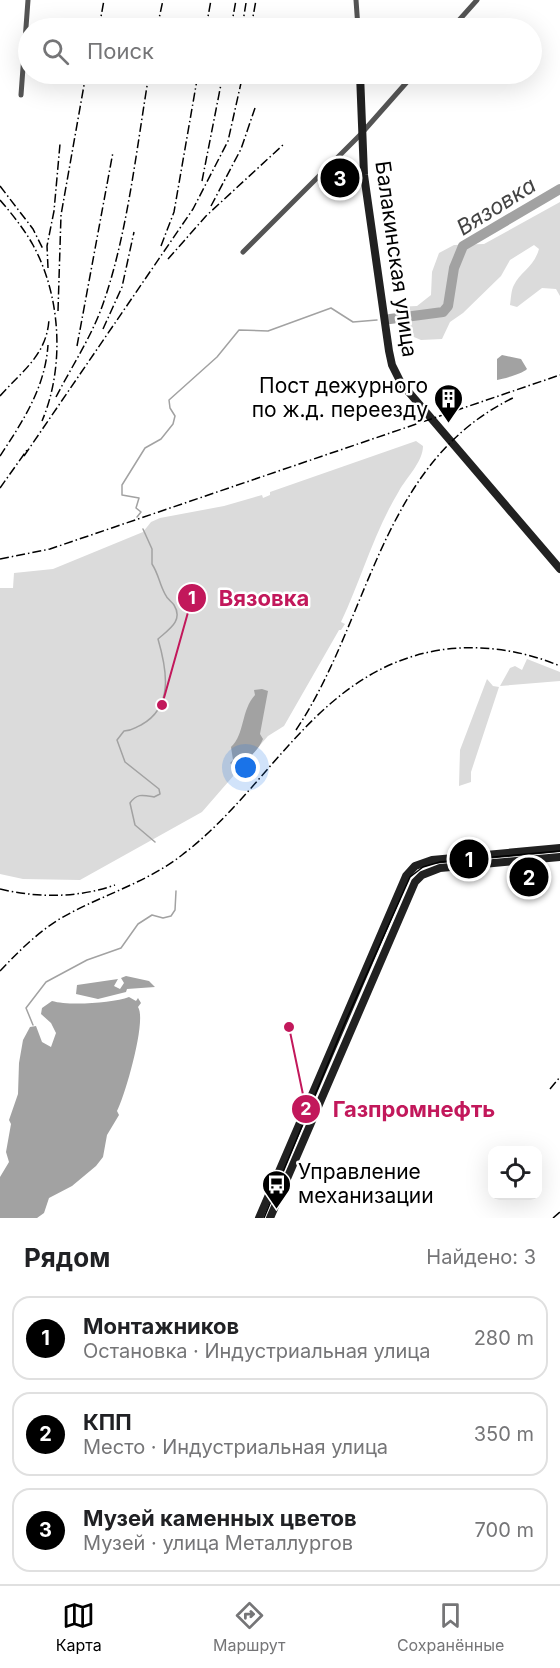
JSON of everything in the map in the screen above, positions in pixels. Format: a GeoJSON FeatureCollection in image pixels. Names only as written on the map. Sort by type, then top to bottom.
{"type":"FeatureCollection","features":[{"type":"Feature","properties":{"kind":"main road","name":"Балакинская улица"},"geometry":{"type":"LineString","coordinates":[[360,84],[361,134],[369,213],[394,372],[560,569]]}},
{"type":"Feature","properties":{"kind":"main road"},"geometry":{"type":"LineString","coordinates":[[259,1218],[406,876],[416,867],[432,860],[560,848]]}},
{"type":"Feature","properties":{"kind":"main road"},"geometry":{"type":"LineString","coordinates":[[270,1218],[415,882],[422,875],[440,868],[560,857]]}},
{"type":"Feature","properties":{"kind":"street"},"geometry":{"type":"LineString","coordinates":[[27,18],[28,0]]}},
{"type":"Feature","properties":{"kind":"street"},"geometry":{"type":"LineString","coordinates":[[356,0],[357,18]]}},
{"type":"Feature","properties":{"kind":"street"},"geometry":{"type":"LineString","coordinates":[[462,18],[477,0]]}},
{"type":"Feature","properties":{"kind":"street"},"geometry":{"type":"LineString","coordinates":[[21,95],[22,84]]}},
{"type":"Feature","properties":{"kind":"street"},"geometry":{"type":"LineString","coordinates":[[243,252],[361,134],[405,84]]}},
{"type":"Feature","properties":{"kind":"shaded area"},"geometry":{"type":"Polygon","coordinates":[[[560,202],[560,296],[556,289],[542,288],[517,307],[510,305],[514,285],[537,255],[539,249],[534,245],[510,260],[501,276],[463,313],[450,322],[442,339],[421,340],[402,332],[395,307],[417,306],[431,295],[432,272],[439,253],[454,245],[484,244],[560,202]]]}},
{"type":"Feature","properties":{"kind":"shaded area"},"geometry":{"type":"Polygon","coordinates":[[[502,355],[521,359],[527,369],[497,380],[497,359],[502,355]]]}},
{"type":"Feature","properties":{"kind":"shaded area"},"geometry":{"type":"Polygon","coordinates":[[[416,441],[423,446],[420,458],[382,523],[341,622],[345,624],[339,630],[284,726],[268,736],[202,812],[80,880],[23,879],[0,874],[0,588],[13,588],[14,573],[53,569],[143,532],[151,522],[160,518],[224,506],[262,495],[263,498],[270,495],[270,492],[416,441]]]}},
{"type":"Feature","properties":{"kind":"shaded area"},"geometry":{"type":"Polygon","coordinates":[[[527,659],[560,672],[560,681],[500,686],[510,668],[515,666],[522,670],[527,659]]]}},
{"type":"Feature","properties":{"kind":"shaded area"},"geometry":{"type":"Polygon","coordinates":[[[487,679],[493,686],[499,687],[471,772],[471,782],[459,786],[460,750],[487,679]]]}},
{"type":"Feature","properties":{"kind":"shaded area"},"geometry":{"type":"Polygon","coordinates":[[[254,690],[268,691],[260,734],[263,739],[251,756],[233,766],[230,763],[233,760],[231,747],[239,736],[247,708],[255,695],[254,690]]]}},
{"type":"Feature","properties":{"kind":"shaded area"},"geometry":{"type":"Polygon","coordinates":[[[126,976],[149,981],[155,987],[127,989],[126,992],[98,999],[76,994],[77,985],[118,979],[114,986],[120,989],[124,983],[121,978],[126,976]]]}},
{"type":"Feature","properties":{"kind":"shaded area"},"geometry":{"type":"Polygon","coordinates":[[[129,997],[136,1001],[138,998],[141,1003],[138,1007],[140,1027],[130,1075],[117,1111],[119,1115],[107,1135],[103,1157],[72,1186],[49,1198],[44,1213],[37,1218],[0,1218],[0,1177],[9,1162],[6,1152],[11,1124],[9,1120],[18,1094],[19,1063],[23,1040],[30,1027],[36,1026],[42,1042],[51,1047],[56,1033],[51,1023],[41,1014],[42,1008],[52,1001],[91,1003],[129,997]]]}},
{"type":"Feature","properties":{"kind":"waterway","name":"Вязовка"},"geometry":{"type":"LineString","coordinates":[[390,319],[443,312],[448,306],[454,268],[463,246],[560,189]]}},
{"type":"Feature","properties":{"kind":"waterway"},"geometry":{"type":"LineString","coordinates":[[137,517],[141,512],[136,508],[139,498],[122,495],[122,485],[145,448],[161,439],[173,424],[175,416],[170,408],[169,400],[217,357],[239,330],[268,331],[331,308],[353,322],[377,320]]}},
{"type":"Feature","properties":{"kind":"waterway","name":"Вязовка"},"geometry":{"type":"LineString","coordinates":[[143,529],[152,549],[152,564],[166,596],[177,611],[177,616],[174,625],[158,639],[165,675],[165,687],[159,708],[152,717],[141,725],[124,731],[117,740],[125,762],[159,789],[160,794],[154,797],[138,796],[130,803],[135,825],[155,842]]}},
{"type":"Feature","properties":{"kind":"waterway","name":"Вязовка"},"geometry":{"type":"LineString","coordinates":[[33,1025],[26,1008],[46,982],[87,960],[121,948],[138,924],[152,915],[163,918],[171,916],[175,910],[176,891]]}},
{"type":"Feature","properties":{"kind":"tram line"},"geometry":{"type":"LineString","coordinates":[[264,1218],[344,1025],[410,877],[423,867],[440,862],[560,851]]}},
{"type":"Feature","properties":{"kind":"railway"},"geometry":{"type":"LineString","coordinates":[[101,18],[104,0]]}},
{"type":"Feature","properties":{"kind":"railway"},"geometry":{"type":"LineString","coordinates":[[159,18],[163,0]]}},
{"type":"Feature","properties":{"kind":"railway"},"geometry":{"type":"LineString","coordinates":[[208,18],[211,0]]}},
{"type":"Feature","properties":{"kind":"railway"},"geometry":{"type":"LineString","coordinates":[[233,18],[236,0]]}},
{"type":"Feature","properties":{"kind":"railway"},"geometry":{"type":"LineString","coordinates":[[253,18],[256,0]]}},
{"type":"Feature","properties":{"kind":"railway"},"geometry":{"type":"LineString","coordinates":[[244,18],[246,3]]}},
{"type":"Feature","properties":{"kind":"railway"},"geometry":{"type":"LineString","coordinates":[[58,311],[61,215],[84,84]]}},
{"type":"Feature","properties":{"kind":"railway"},"geometry":{"type":"LineString","coordinates":[[56,397],[95,324],[113,272],[131,187],[147,84]]}},
{"type":"Feature","properties":{"kind":"railway"},"geometry":{"type":"LineString","coordinates":[[161,246],[174,212],[196,84]]}},
{"type":"Feature","properties":{"kind":"railway"},"geometry":{"type":"LineString","coordinates":[[202,181],[221,84]]}},
{"type":"Feature","properties":{"kind":"railway"},"geometry":{"type":"LineString","coordinates":[[24,456],[193,209],[228,141],[241,84]]}},
{"type":"Feature","properties":{"kind":"railway"},"geometry":{"type":"LineString","coordinates":[[211,206],[241,149],[255,108]]}},
{"type":"Feature","properties":{"kind":"railway"},"geometry":{"type":"LineString","coordinates":[[48,268],[47,246],[54,211],[60,144]]}},
{"type":"Feature","properties":{"kind":"railway"},"geometry":{"type":"LineString","coordinates":[[168,259],[206,216],[284,144]]}},
{"type":"Feature","properties":{"kind":"railway"},"geometry":{"type":"LineString","coordinates":[[77,346],[113,152]]}},
{"type":"Feature","properties":{"kind":"railway"},"geometry":{"type":"LineString","coordinates":[[0,186],[33,229],[43,249]]}},
{"type":"Feature","properties":{"kind":"railway"},"geometry":{"type":"LineString","coordinates":[[0,200],[33,245],[49,286],[54,309],[57,355],[54,378],[42,421]]}},
{"type":"Feature","properties":{"kind":"railway"},"geometry":{"type":"LineString","coordinates":[[103,329],[122,287],[134,232]]}},
{"type":"Feature","properties":{"kind":"railway"},"geometry":{"type":"LineString","coordinates":[[0,396],[38,353],[44,343],[49,319]]}},
{"type":"Feature","properties":{"kind":"railway"},"geometry":{"type":"LineString","coordinates":[[0,456],[32,404],[42,376],[48,345]]}},
{"type":"Feature","properties":{"kind":"railway"},"geometry":{"type":"LineString","coordinates":[[0,559],[50,549],[560,375]]}},
{"type":"Feature","properties":{"kind":"railway"},"geometry":{"type":"LineString","coordinates":[[296,730],[321,686],[383,546],[406,501],[434,460],[470,425],[515,397]]}},
{"type":"Feature","properties":{"kind":"railway"},"geometry":{"type":"LineString","coordinates":[[0,488],[27,450]]}},
{"type":"Feature","properties":{"kind":"railway"},"geometry":{"type":"LineString","coordinates":[[0,971],[42,931],[58,920],[153,874],[182,855],[214,827],[299,734],[328,706],[360,681],[397,662],[455,648],[486,648],[516,652],[560,666]]}},
{"type":"Feature","properties":{"kind":"railway"},"geometry":{"type":"LineString","coordinates":[[0,889],[29,894],[58,895],[87,892],[115,885]]}},
{"type":"Feature","properties":{"kind":"railway"},"geometry":{"type":"LineString","coordinates":[[550,1089],[560,1077]]}},
{"type":"Feature","properties":{"kind":"railway"},"geometry":{"type":"LineString","coordinates":[[553,1218],[560,1212]]}},
{"type":"Feature","properties":{"kind":"place","name":"Музей каменных цветов"},"geometry":{"type":"Point","coordinates":[340,178]}},
{"type":"Feature","properties":{"kind":"place","name":"Пост дежурного по ж.д. переезду"},"geometry":{"type":"Point","coordinates":[449,424]}},
{"type":"Feature","properties":{"kind":"place","name":"Вязовка"},"geometry":{"type":"Point","coordinates":[162,705]}},
{"type":"Feature","properties":{"kind":"place","name":"Монтажников"},"geometry":{"type":"Point","coordinates":[469,859]}},
{"type":"Feature","properties":{"kind":"place","name":"КПП"},"geometry":{"type":"Point","coordinates":[529,877]}},
{"type":"Feature","properties":{"kind":"place","name":"Газпромнефть"},"geometry":{"type":"Point","coordinates":[289,1027]}},
{"type":"Feature","properties":{"kind":"place","name":"Управление механизации"},"geometry":{"type":"Point","coordinates":[277,1210]}}]}
